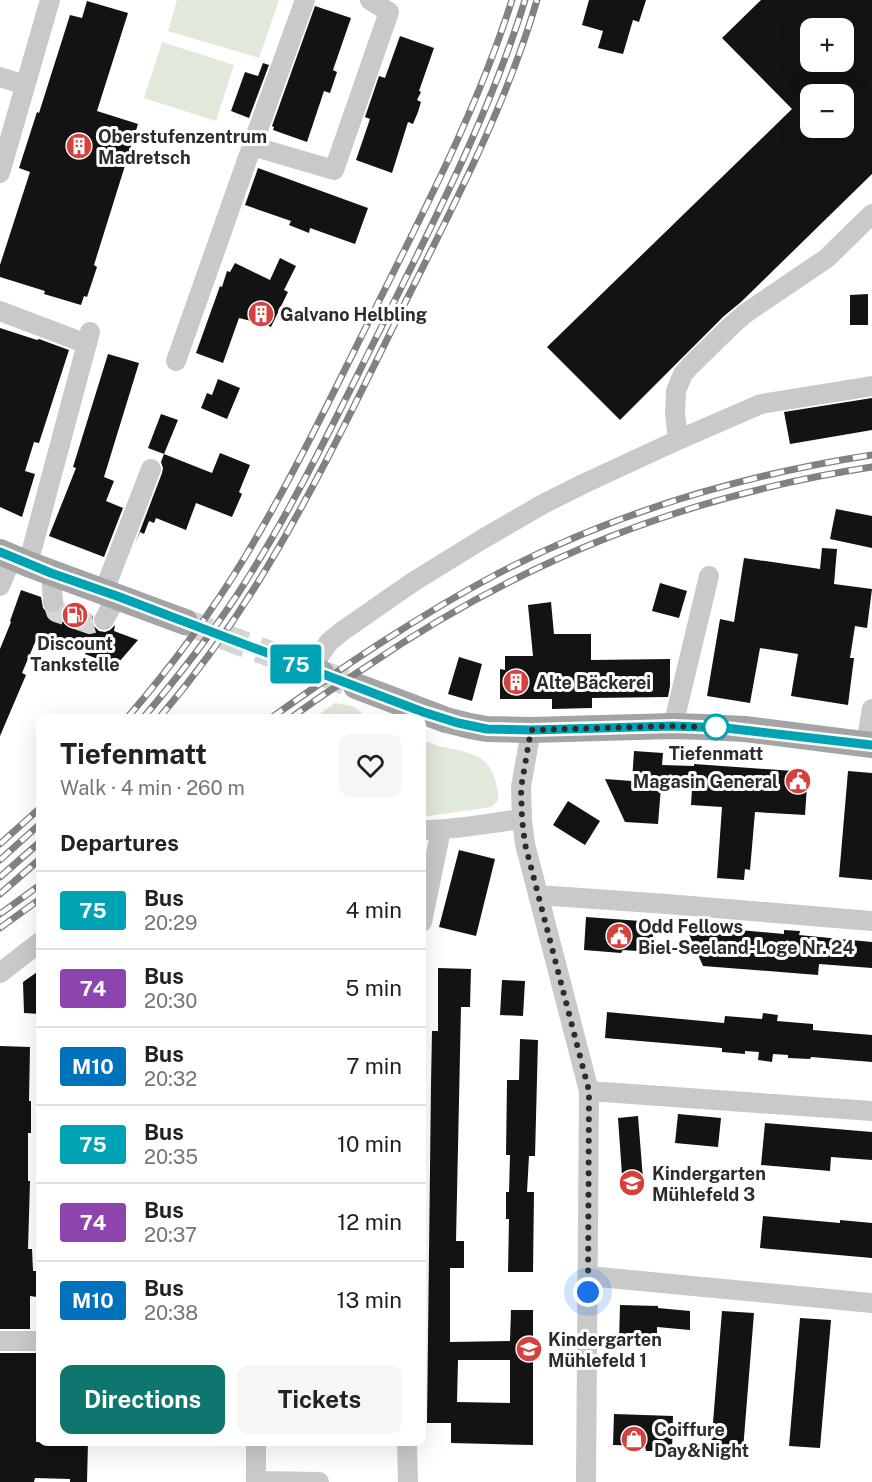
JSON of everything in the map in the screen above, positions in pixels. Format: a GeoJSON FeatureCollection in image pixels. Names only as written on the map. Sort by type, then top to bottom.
{"type":"FeatureCollection","features":[{"type":"Feature","properties":{"kind":"main road"},"geometry":{"type":"LineString","coordinates":[[23,562],[184,622]]}},
{"type":"Feature","properties":{"kind":"main road"},"geometry":{"type":"LineString","coordinates":[[281,658],[316,671]]}},
{"type":"Feature","properties":{"kind":"main road"},"geometry":{"type":"LineString","coordinates":[[356,686],[446,720],[487,729],[673,726],[745,729],[869,745]]}},
{"type":"Feature","properties":{"kind":"street"},"geometry":{"type":"LineString","coordinates":[[0,173],[50,0]]}},
{"type":"Feature","properties":{"kind":"street"},"geometry":{"type":"LineString","coordinates":[[176,361],[305,0]]}},
{"type":"Feature","properties":{"kind":"street"},"geometry":{"type":"LineString","coordinates":[[252,146],[334,170],[389,12],[370,0]]}},
{"type":"Feature","properties":{"kind":"street"},"geometry":{"type":"LineString","coordinates":[[0,77],[25,85]]}},
{"type":"Feature","properties":{"kind":"street"},"geometry":{"type":"LineString","coordinates":[[678,440],[675,413],[676,391],[683,374],[732,324],[827,258],[872,214]]}},
{"type":"Feature","properties":{"kind":"street"},"geometry":{"type":"LineString","coordinates":[[0,310],[88,338],[23,562],[0,586]]}},
{"type":"Feature","properties":{"kind":"street"},"geometry":{"type":"LineString","coordinates":[[316,671],[329,642],[341,632],[413,582],[543,504],[678,440],[761,404],[872,386]]}},
{"type":"Feature","properties":{"kind":"street"},"geometry":{"type":"LineString","coordinates":[[104,620],[110,594],[151,469]]}},
{"type":"Feature","properties":{"kind":"street"},"geometry":{"type":"LineString","coordinates":[[23,562],[53,602]]}},
{"type":"Feature","properties":{"kind":"street"},"geometry":{"type":"LineString","coordinates":[[673,726],[709,576]]}},
{"type":"Feature","properties":{"kind":"street"},"geometry":{"type":"LineString","coordinates":[[869,745],[872,710]]}},
{"type":"Feature","properties":{"kind":"street"},"geometry":{"type":"LineString","coordinates":[[531,730],[521,788],[525,844],[589,1091],[586,1482]]}},
{"type":"Feature","properties":{"kind":"street"},"geometry":{"type":"LineString","coordinates":[[426,881],[431,830],[522,819]]}},
{"type":"Feature","properties":{"kind":"street"},"geometry":{"type":"LineString","coordinates":[[538,895],[872,921]]}},
{"type":"Feature","properties":{"kind":"street"},"geometry":{"type":"LineString","coordinates":[[0,972],[36,945]]}},
{"type":"Feature","properties":{"kind":"street"},"geometry":{"type":"LineString","coordinates":[[589,1091],[872,1111]]}},
{"type":"Feature","properties":{"kind":"street"},"geometry":{"type":"LineString","coordinates":[[588,1276],[872,1303]]}},
{"type":"Feature","properties":{"kind":"street"},"geometry":{"type":"LineString","coordinates":[[0,1341],[36,1341]]}},
{"type":"Feature","properties":{"kind":"street"},"geometry":{"type":"LineString","coordinates":[[256,1446],[256,1481],[319,1482]]}},
{"type":"Feature","properties":{"kind":"street"},"geometry":{"type":"LineString","coordinates":[[407,1446],[408,1482]]}},
{"type":"Feature","properties":{"kind":"shaded area"},"geometry":{"type":"Polygon","coordinates":[[[177,0],[279,0],[259,58],[168,31],[177,0]]]}},
{"type":"Feature","properties":{"kind":"shaded area"},"geometry":{"type":"Polygon","coordinates":[[[162,42],[234,65],[216,121],[144,98],[162,42]]]}},
{"type":"Feature","properties":{"kind":"shaded area"},"geometry":{"type":"Polygon","coordinates":[[[335,703],[354,707],[362,714],[320,714],[335,703]]]}},
{"type":"Feature","properties":{"kind":"shaded area"},"geometry":{"type":"Polygon","coordinates":[[[426,742],[472,754],[485,762],[490,768],[498,791],[497,801],[491,807],[426,816],[426,742]]]}},
{"type":"Feature","properties":{"kind":"building"},"geometry":{"type":"Polygon","coordinates":[[[589,0],[646,0],[639,22],[633,20],[623,54],[598,48],[603,31],[582,25],[589,0]]]}},
{"type":"Feature","properties":{"kind":"building"},"geometry":{"type":"Polygon","coordinates":[[[761,0],[872,0],[872,174],[620,420],[547,347],[792,109],[722,38],[761,0]]]}},
{"type":"Feature","properties":{"kind":"building","name":"Oberstufenzentrum Madretsch"},"geometry":{"type":"Polygon","coordinates":[[[87,1],[128,13],[97,111],[138,124],[94,265],[97,267],[87,297],[84,296],[81,305],[0,277],[0,265],[30,172],[19,168],[37,112],[39,113],[70,15],[82,18],[87,1]]]}},
{"type":"Feature","properties":{"kind":"building"},"geometry":{"type":"Polygon","coordinates":[[[315,6],[351,18],[333,70],[337,72],[330,93],[324,91],[307,142],[273,130],[272,126],[315,6]]]}},
{"type":"Feature","properties":{"kind":"building"},"geometry":{"type":"Polygon","coordinates":[[[400,36],[434,48],[419,91],[421,92],[417,100],[421,102],[418,112],[413,124],[408,122],[392,173],[356,160],[370,119],[365,117],[379,76],[385,78],[400,36]]]}},
{"type":"Feature","properties":{"kind":"building"},"geometry":{"type":"Polygon","coordinates":[[[263,63],[269,65],[249,118],[231,111],[245,72],[258,76],[263,63]]]}},
{"type":"Feature","properties":{"kind":"building"},"geometry":{"type":"Polygon","coordinates":[[[258,168],[368,208],[355,244],[310,228],[309,233],[289,225],[291,221],[245,205],[258,168]]]}},
{"type":"Feature","properties":{"kind":"building","name":"Galvano Helbling"},"geometry":{"type":"Polygon","coordinates":[[[280,258],[296,266],[284,290],[288,292],[271,327],[258,321],[239,318],[223,363],[196,353],[227,271],[230,272],[235,263],[270,280],[280,258]]]}},
{"type":"Feature","properties":{"kind":"building"},"geometry":{"type":"Polygon","coordinates":[[[868,294],[868,325],[850,325],[850,295],[868,294]]]}},
{"type":"Feature","properties":{"kind":"building"},"geometry":{"type":"Polygon","coordinates":[[[0,328],[69,350],[39,443],[34,442],[25,471],[35,474],[22,517],[0,507],[0,328]]]}},
{"type":"Feature","properties":{"kind":"building"},"geometry":{"type":"Polygon","coordinates":[[[108,354],[139,363],[104,477],[114,481],[106,501],[123,508],[104,557],[49,536],[76,468],[73,467],[108,354]]]}},
{"type":"Feature","properties":{"kind":"building"},"geometry":{"type":"Polygon","coordinates":[[[218,379],[240,388],[227,419],[201,408],[207,393],[212,395],[218,379]]]}},
{"type":"Feature","properties":{"kind":"building"},"geometry":{"type":"Polygon","coordinates":[[[872,398],[872,430],[790,444],[784,412],[872,398]]]}},
{"type":"Feature","properties":{"kind":"building"},"geometry":{"type":"Polygon","coordinates":[[[161,414],[178,420],[164,454],[148,448],[161,414]]]}},
{"type":"Feature","properties":{"kind":"building"},"geometry":{"type":"Polygon","coordinates":[[[220,453],[250,465],[239,492],[242,494],[232,517],[196,503],[186,530],[156,518],[154,523],[149,521],[144,534],[140,532],[135,544],[162,473],[161,462],[164,454],[212,473],[220,453]]]}},
{"type":"Feature","properties":{"kind":"building"},"geometry":{"type":"Polygon","coordinates":[[[836,509],[872,516],[872,548],[830,539],[836,509]]]}},
{"type":"Feature","properties":{"kind":"building"},"geometry":{"type":"Polygon","coordinates":[[[822,548],[837,549],[834,584],[872,589],[867,628],[855,626],[850,658],[854,658],[848,705],[791,696],[798,654],[760,648],[750,703],[707,696],[720,619],[734,622],[744,558],[820,569],[822,548]]]}},
{"type":"Feature","properties":{"kind":"building"},"geometry":{"type":"Polygon","coordinates":[[[660,583],[687,591],[679,618],[652,611],[660,583]]]}},
{"type":"Feature","properties":{"kind":"building"},"geometry":{"type":"Polygon","coordinates":[[[21,590],[41,597],[43,608],[48,613],[59,612],[64,606],[93,616],[94,626],[99,631],[105,632],[115,625],[114,631],[138,640],[119,662],[105,658],[103,661],[85,654],[87,651],[39,633],[22,673],[26,675],[0,736],[0,649],[21,590]]]}},
{"type":"Feature","properties":{"kind":"building"},"geometry":{"type":"Polygon","coordinates":[[[551,602],[554,634],[591,634],[591,660],[670,659],[668,697],[592,698],[592,708],[552,709],[552,699],[500,699],[500,669],[505,670],[505,656],[533,656],[528,605],[551,602]]]}},
{"type":"Feature","properties":{"kind":"building"},"geometry":{"type":"Polygon","coordinates":[[[459,657],[482,664],[472,701],[448,694],[459,657]]]}},
{"type":"Feature","properties":{"kind":"building"},"geometry":{"type":"Polygon","coordinates":[[[634,751],[663,753],[662,765],[694,766],[694,764],[808,772],[805,815],[755,812],[750,870],[745,869],[744,880],[717,878],[722,807],[691,805],[692,789],[661,787],[658,824],[625,822],[605,779],[632,781],[634,751]]]}},
{"type":"Feature","properties":{"kind":"building"},"geometry":{"type":"Polygon","coordinates":[[[848,771],[872,773],[872,880],[839,877],[848,771]]]}},
{"type":"Feature","properties":{"kind":"building"},"geometry":{"type":"Polygon","coordinates":[[[568,801],[600,821],[585,845],[553,825],[568,801]]]}},
{"type":"Feature","properties":{"kind":"building"},"geometry":{"type":"Polygon","coordinates":[[[459,850],[495,859],[476,936],[439,927],[459,850]]]}},
{"type":"Feature","properties":{"kind":"building","name":"Odd Fellows Biel-Seeland-Loge Nr. 24"},"geometry":{"type":"Polygon","coordinates":[[[586,917],[654,922],[652,952],[623,950],[621,953],[584,950],[586,917]]]}},
{"type":"Feature","properties":{"kind":"building"},"geometry":{"type":"Polygon","coordinates":[[[685,925],[784,934],[784,930],[800,931],[799,935],[872,942],[872,968],[819,964],[818,975],[703,966],[685,925]]]}},
{"type":"Feature","properties":{"kind":"building"},"geometry":{"type":"Polygon","coordinates":[[[438,968],[471,969],[470,1007],[461,1007],[456,1241],[464,1241],[464,1268],[450,1268],[450,1342],[510,1341],[511,1310],[533,1310],[533,1445],[451,1443],[451,1423],[427,1423],[432,1031],[438,1031],[438,968]],[[458,1360],[457,1402],[510,1403],[510,1360],[458,1360]]]}},
{"type":"Feature","properties":{"kind":"building"},"geometry":{"type":"Polygon","coordinates":[[[36,973],[36,1014],[24,1013],[23,982],[36,973]]]}},
{"type":"Feature","properties":{"kind":"building"},"geometry":{"type":"Polygon","coordinates":[[[502,980],[525,981],[523,1016],[500,1015],[502,980]]]}},
{"type":"Feature","properties":{"kind":"building"},"geometry":{"type":"Polygon","coordinates":[[[607,1012],[724,1023],[725,1016],[762,1019],[763,1013],[778,1015],[777,1021],[813,1024],[813,1030],[872,1035],[872,1062],[811,1057],[810,1059],[788,1058],[788,1055],[773,1054],[772,1062],[758,1060],[759,1052],[745,1051],[745,1054],[722,1052],[722,1048],[605,1038],[607,1012]]]}},
{"type":"Feature","properties":{"kind":"building"},"geometry":{"type":"Polygon","coordinates":[[[520,1039],[538,1040],[535,1156],[529,1156],[527,1192],[534,1192],[533,1272],[508,1272],[509,1219],[506,1219],[506,1192],[509,1192],[510,1155],[506,1155],[507,1080],[519,1080],[520,1039]]]}},
{"type":"Feature","properties":{"kind":"building"},"geometry":{"type":"Polygon","coordinates":[[[0,1046],[30,1047],[31,1133],[28,1133],[28,1181],[30,1181],[28,1249],[32,1249],[33,1271],[36,1271],[36,1297],[30,1296],[30,1329],[0,1329],[0,1046]]]}},
{"type":"Feature","properties":{"kind":"building"},"geometry":{"type":"Polygon","coordinates":[[[678,1114],[721,1118],[718,1147],[675,1143],[678,1114]]]}},
{"type":"Feature","properties":{"kind":"building"},"geometry":{"type":"Polygon","coordinates":[[[638,1116],[643,1179],[639,1179],[639,1187],[623,1189],[618,1118],[638,1116]]]}},
{"type":"Feature","properties":{"kind":"building"},"geometry":{"type":"Polygon","coordinates":[[[765,1123],[872,1132],[872,1160],[831,1157],[830,1171],[761,1165],[765,1123]]]}},
{"type":"Feature","properties":{"kind":"building"},"geometry":{"type":"Polygon","coordinates":[[[763,1216],[840,1223],[840,1220],[872,1223],[872,1258],[760,1248],[763,1216]]]}},
{"type":"Feature","properties":{"kind":"building"},"geometry":{"type":"Polygon","coordinates":[[[620,1305],[658,1306],[658,1308],[690,1311],[690,1330],[657,1327],[657,1342],[619,1341],[620,1305]]]}},
{"type":"Feature","properties":{"kind":"building"},"geometry":{"type":"Polygon","coordinates":[[[722,1311],[754,1313],[743,1450],[711,1447],[722,1311]]]}},
{"type":"Feature","properties":{"kind":"building"},"geometry":{"type":"Polygon","coordinates":[[[800,1318],[831,1320],[820,1448],[789,1446],[800,1318]]]}},
{"type":"Feature","properties":{"kind":"building"},"geometry":{"type":"Polygon","coordinates":[[[0,1353],[36,1353],[36,1446],[88,1446],[87,1482],[35,1478],[34,1482],[0,1482],[0,1353]]]}},
{"type":"Feature","properties":{"kind":"building"},"geometry":{"type":"Polygon","coordinates":[[[614,1414],[673,1416],[672,1451],[646,1451],[645,1446],[613,1445],[614,1414]]]}},
{"type":"Feature","properties":{"kind":"tunnel"},"geometry":{"type":"LineString","coordinates":[[53,602],[56,612],[90,624],[104,620]]}},
{"type":"Feature","properties":{"kind":"tunnel"},"geometry":{"type":"LineString","coordinates":[[185,622],[281,658]]}},
{"type":"Feature","properties":{"kind":"tunnel"},"geometry":{"type":"LineString","coordinates":[[321,673],[356,686]]}},
{"type":"Feature","properties":{"kind":"railway"},"geometry":{"type":"LineString","coordinates":[[130,714],[159,680],[218,600],[280,496],[450,156],[483,79],[512,0]]}},
{"type":"Feature","properties":{"kind":"railway"},"geometry":{"type":"LineString","coordinates":[[146,714],[228,608],[280,525],[335,421],[462,161],[496,81],[525,0]]}},
{"type":"Feature","properties":{"kind":"railway"},"geometry":{"type":"LineString","coordinates":[[162,714],[244,604],[287,533],[321,470],[476,158],[509,80],[537,0]]}},
{"type":"Feature","properties":{"kind":"railway"},"geometry":{"type":"LineString","coordinates":[[277,714],[410,624],[497,574],[541,552],[633,515],[727,485],[823,463],[872,455]]}},
{"type":"Feature","properties":{"kind":"railway"},"geometry":{"type":"LineString","coordinates":[[297,714],[425,629],[546,564],[607,538],[736,495],[872,467]]}},
{"type":"Feature","properties":{"kind":"railway"},"geometry":{"type":"LineString","coordinates":[[0,844],[36,812]]}},
{"type":"Feature","properties":{"kind":"railway"},"geometry":{"type":"LineString","coordinates":[[0,860],[36,828]]}},
{"type":"Feature","properties":{"kind":"railway"},"geometry":{"type":"LineString","coordinates":[[0,877],[36,846]]}},
{"type":"Feature","properties":{"kind":"railway"},"geometry":{"type":"LineString","coordinates":[[0,894],[36,862]]}},
{"type":"Feature","properties":{"kind":"railway"},"geometry":{"type":"LineString","coordinates":[[0,914],[36,888]]}},
{"type":"Feature","properties":{"kind":"railway"},"geometry":{"type":"LineString","coordinates":[[0,928],[36,902]]}},
{"type":"Feature","properties":{"kind":"bus line","name":"75"},"geometry":{"type":"LineString","coordinates":[[0,552],[423,712],[470,726],[487,729],[531,730],[673,726],[726,728],[872,745]]}},
{"type":"Feature","properties":{"kind":"place","name":"Oberstufenzentrum Madretsch"},"geometry":{"type":"Point","coordinates":[79,146]}},
{"type":"Feature","properties":{"kind":"place","name":"Galvano Helbling"},"geometry":{"type":"Point","coordinates":[261,314]}},
{"type":"Feature","properties":{"kind":"place","name":"Discount Tankstelle"},"geometry":{"type":"Point","coordinates":[75,615]}},
{"type":"Feature","properties":{"kind":"place","name":"Alte Bäckerei"},"geometry":{"type":"Point","coordinates":[516,682]}},
{"type":"Feature","properties":{"kind":"place","name":"Tiefenmatt"},"geometry":{"type":"Point","coordinates":[716,727]}},
{"type":"Feature","properties":{"kind":"place","name":"Magasin General"},"geometry":{"type":"Point","coordinates":[798,781]}},
{"type":"Feature","properties":{"kind":"place","name":"Odd Fellows Biel-Seeland-Loge Nr. 24"},"geometry":{"type":"Point","coordinates":[619,936]}},
{"type":"Feature","properties":{"kind":"place","name":"Kindergarten Mühlefeld 3"},"geometry":{"type":"Point","coordinates":[632,1183]}},
{"type":"Feature","properties":{"kind":"place","name":"Kindergarten Mühlefeld 1"},"geometry":{"type":"Point","coordinates":[529,1349]}},
{"type":"Feature","properties":{"kind":"place","name":"Coiffure Day&Night"},"geometry":{"type":"Point","coordinates":[634,1439]}},
{"type":"Feature","properties":{"kind":"route"},"geometry":{"type":"LineString","coordinates":[[588,1292],[589,1091],[525,844],[521,788],[531,730],[673,726],[726,728],[716,727]]}}]}
